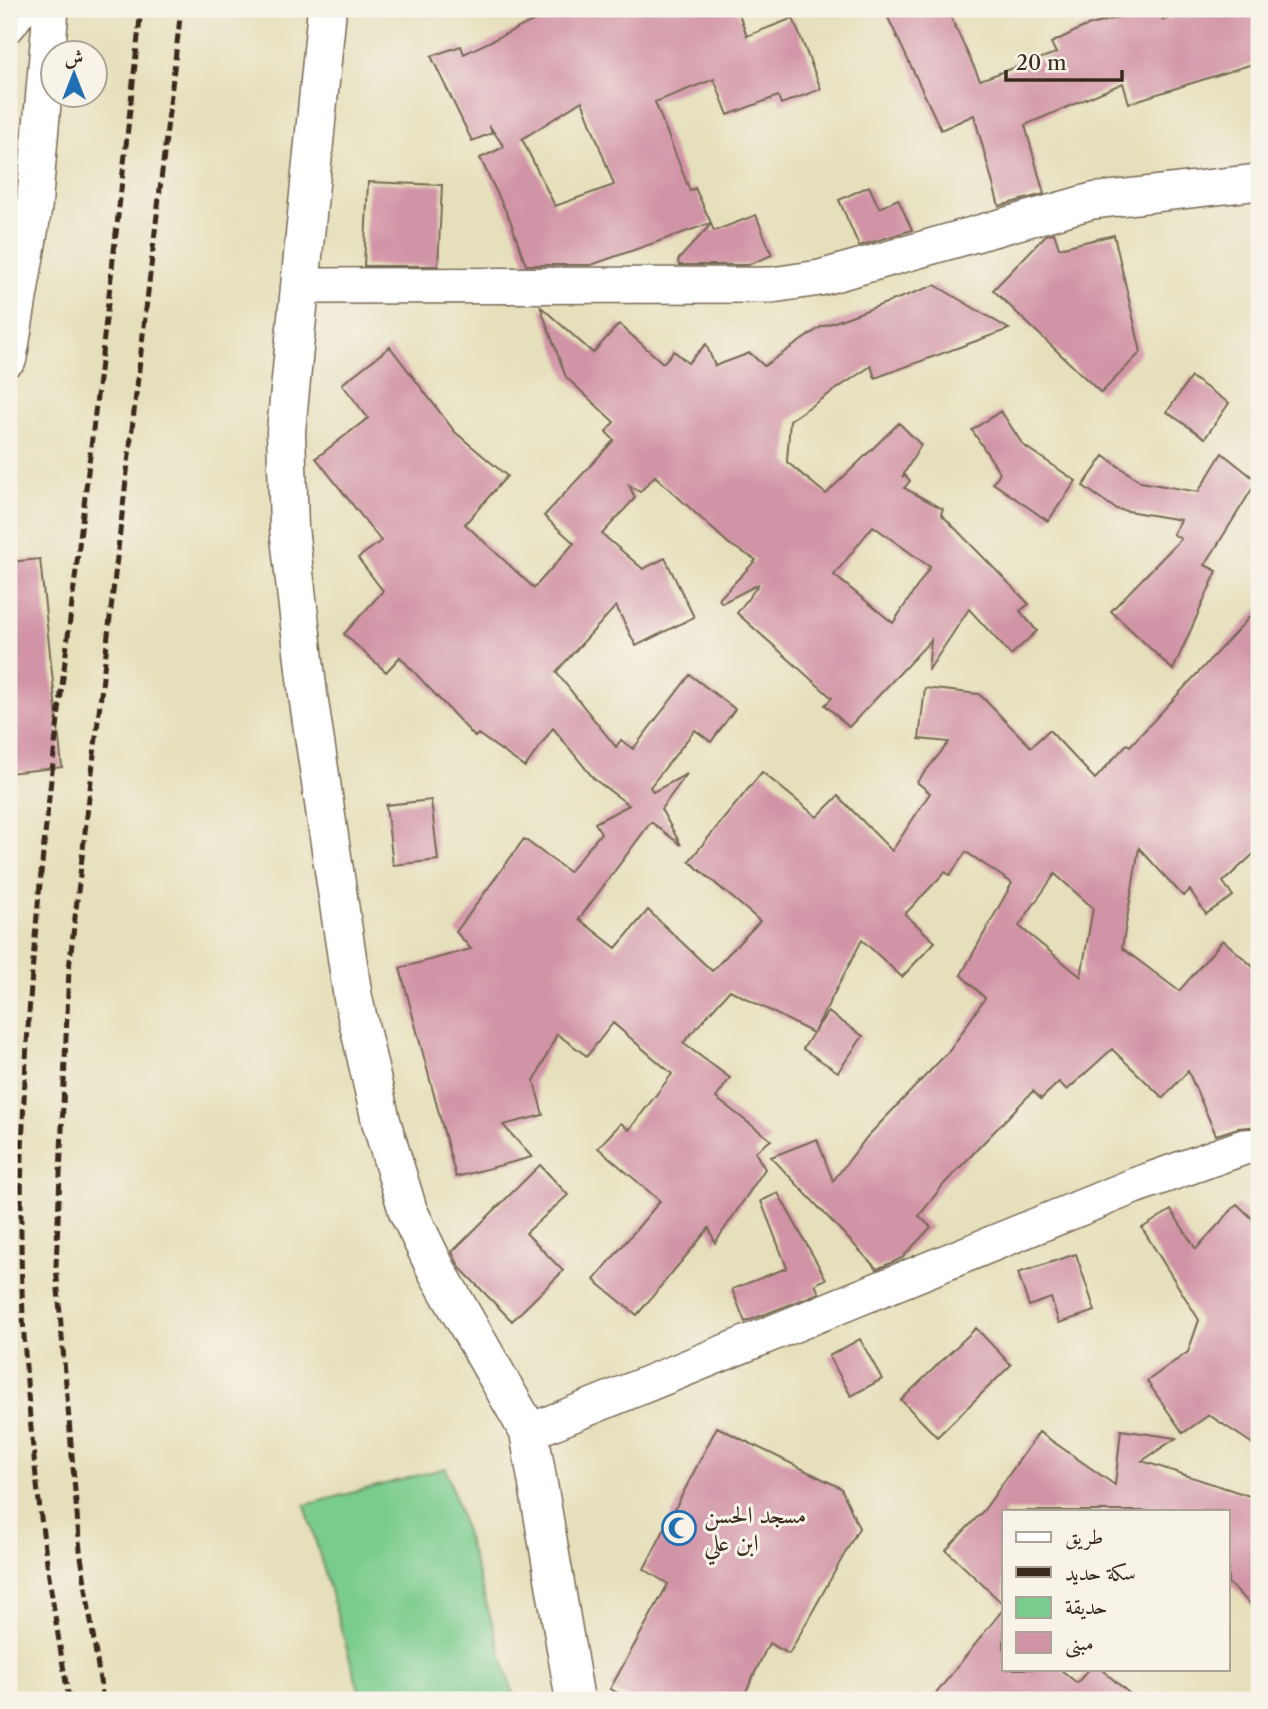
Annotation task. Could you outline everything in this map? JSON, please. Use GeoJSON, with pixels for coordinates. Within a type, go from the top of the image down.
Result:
{"type":"FeatureCollection","features":[{"type":"Feature","properties":{"kind":"street"},"geometry":{"type":"LineString","coordinates":[[9,24],[20,9]]}},
{"type":"Feature","properties":{"kind":"street"},"geometry":{"type":"LineString","coordinates":[[9,358],[34,208],[51,9]]}},
{"type":"Feature","properties":{"kind":"street"},"geometry":{"type":"LineString","coordinates":[[327,9],[286,431],[289,528],[308,695],[353,998],[381,1121],[408,1211],[437,1271],[528,1432],[575,1700]]}},
{"type":"Feature","properties":{"kind":"street"},"geometry":{"type":"LineString","coordinates":[[9,175],[34,208]]}},
{"type":"Feature","properties":{"kind":"street"},"geometry":{"type":"LineString","coordinates":[[300,286],[772,285],[820,278],[1092,201],[1259,182]]}},
{"type":"Feature","properties":{"kind":"street"},"geometry":{"type":"LineString","coordinates":[[528,1432],[1134,1186],[1244,1147],[1259,1146]]}},
{"type":"Feature","properties":{"kind":"green space"},"geometry":{"type":"Polygon","coordinates":[[[446,1468],[515,1700],[362,1700],[305,1505],[446,1468]]]}},
{"type":"Feature","properties":{"kind":"building"},"geometry":{"type":"Polygon","coordinates":[[[558,9],[737,9],[747,36],[793,18],[821,89],[781,104],[778,96],[728,115],[714,79],[655,102],[690,191],[695,188],[711,223],[591,265],[526,265],[510,220],[480,158],[504,147],[489,125],[492,133],[472,141],[431,56],[461,46],[464,54],[558,9]],[[582,101],[522,139],[555,206],[614,185],[582,101]]]}},
{"type":"Feature","properties":{"kind":"building"},"geometry":{"type":"Polygon","coordinates":[[[884,9],[947,9],[980,80],[1056,53],[1051,43],[1084,27],[1148,9],[1159,9],[1163,20],[1203,9],[1259,9],[1259,62],[1129,103],[1123,83],[1025,125],[1044,194],[999,206],[974,115],[941,130],[884,9]]]}},
{"type":"Feature","properties":{"kind":"building"},"geometry":{"type":"Polygon","coordinates":[[[368,182],[442,185],[438,266],[364,266],[368,182]]]}},
{"type":"Feature","properties":{"kind":"building"},"geometry":{"type":"Polygon","coordinates":[[[869,186],[879,208],[898,199],[912,230],[859,246],[839,200],[869,186]]]}},
{"type":"Feature","properties":{"kind":"building"},"geometry":{"type":"Polygon","coordinates":[[[756,215],[772,255],[748,265],[679,265],[678,260],[711,224],[714,231],[756,215]]]}},
{"type":"Feature","properties":{"kind":"building"},"geometry":{"type":"Polygon","coordinates":[[[1054,233],[1059,248],[1114,235],[1141,352],[1101,393],[993,290],[1046,235],[1054,233]]]}},
{"type":"Feature","properties":{"kind":"building"},"geometry":{"type":"Polygon","coordinates":[[[935,285],[1009,329],[875,378],[871,366],[790,420],[787,462],[826,494],[899,423],[921,445],[902,477],[905,475],[910,481],[904,488],[943,509],[941,514],[1029,604],[1020,611],[1037,631],[1011,655],[969,609],[928,671],[931,640],[849,727],[825,705],[832,698],[737,613],[759,584],[722,603],[719,599],[756,560],[729,544],[655,476],[640,492],[629,485],[635,498],[602,534],[643,569],[665,558],[694,617],[636,646],[616,606],[556,672],[616,747],[621,740],[633,749],[690,675],[735,709],[711,742],[695,730],[650,787],[653,792],[687,774],[661,809],[681,845],[651,822],[579,919],[616,948],[648,910],[712,971],[760,921],[689,861],[762,772],[817,817],[838,796],[892,851],[930,793],[917,782],[949,742],[919,739],[925,688],[979,694],[1031,747],[1049,730],[1095,779],[1127,744],[1130,746],[1259,607],[1259,849],[1223,882],[1233,896],[1206,914],[1190,890],[1183,896],[1139,848],[1122,948],[1179,991],[1223,940],[1259,972],[1259,1126],[1238,1128],[1216,1135],[1188,1071],[1163,1098],[1112,1049],[1067,1090],[1059,1082],[1041,1099],[1033,1091],[944,1184],[919,1216],[931,1227],[902,1258],[877,1269],[771,1157],[817,1139],[833,1181],[867,1137],[950,1050],[985,998],[961,975],[1012,883],[966,852],[950,875],[945,872],[905,914],[935,942],[902,977],[862,940],[814,1032],[828,1012],[863,1036],[838,1072],[803,1049],[813,1033],[730,990],[683,1043],[730,1078],[716,1098],[771,1140],[755,1152],[765,1169],[715,1243],[709,1228],[637,1315],[594,1280],[660,1201],[598,1148],[621,1123],[629,1130],[672,1074],[613,1023],[587,1056],[557,1034],[534,1081],[543,1115],[503,1125],[532,1157],[456,1177],[400,968],[471,949],[456,932],[524,839],[569,872],[601,833],[595,823],[629,805],[594,779],[553,728],[525,767],[478,734],[475,737],[400,657],[386,672],[344,634],[383,591],[358,558],[381,541],[316,458],[368,418],[342,384],[390,347],[455,432],[507,476],[465,524],[534,588],[574,543],[544,516],[614,440],[606,432],[614,422],[566,377],[540,306],[593,353],[619,324],[663,363],[674,351],[688,363],[706,344],[715,366],[750,353],[764,366],[821,327],[935,285]],[[873,526],[834,575],[893,623],[930,567],[873,526]],[[1055,874],[1019,926],[1081,977],[1093,908],[1055,874]]]}},
{"type":"Feature","properties":{"kind":"building"},"geometry":{"type":"Polygon","coordinates":[[[1191,377],[1229,403],[1205,438],[1167,412],[1191,377]]]}},
{"type":"Feature","properties":{"kind":"building"},"geometry":{"type":"Polygon","coordinates":[[[1001,411],[1023,445],[1076,481],[1048,521],[993,483],[1000,473],[972,430],[1001,411]]]}},
{"type":"Feature","properties":{"kind":"building"},"geometry":{"type":"Polygon","coordinates":[[[1222,453],[1257,481],[1205,565],[1217,571],[1173,670],[1111,611],[1181,539],[1173,534],[1181,520],[1116,509],[1083,486],[1104,456],[1141,482],[1198,492],[1222,453]]]}},
{"type":"Feature","properties":{"kind":"building"},"geometry":{"type":"Polygon","coordinates":[[[40,559],[62,767],[9,773],[9,562],[40,559]]]}},
{"type":"Feature","properties":{"kind":"building"},"geometry":{"type":"Polygon","coordinates":[[[431,800],[438,860],[393,865],[386,805],[431,800]]]}},
{"type":"Feature","properties":{"kind":"building"},"geometry":{"type":"Polygon","coordinates":[[[540,1165],[568,1195],[526,1233],[563,1271],[512,1321],[460,1268],[452,1252],[540,1165]]]}},
{"type":"Feature","properties":{"kind":"building"},"geometry":{"type":"Polygon","coordinates":[[[778,1193],[826,1279],[815,1284],[819,1293],[745,1322],[732,1289],[787,1268],[761,1201],[778,1193]]]}},
{"type":"Feature","properties":{"kind":"building"},"geometry":{"type":"Polygon","coordinates":[[[1237,1204],[1259,1225],[1259,1448],[1209,1415],[1183,1433],[1147,1381],[1188,1352],[1199,1320],[1142,1228],[1171,1210],[1196,1249],[1237,1204]]]}},
{"type":"Feature","properties":{"kind":"building"},"geometry":{"type":"Polygon","coordinates":[[[1076,1254],[1095,1311],[1059,1323],[1051,1298],[1029,1306],[1018,1273],[1076,1254]]]}},
{"type":"Feature","properties":{"kind":"building"},"geometry":{"type":"Polygon","coordinates":[[[976,1328],[1011,1365],[937,1437],[901,1400],[976,1328]]]}},
{"type":"Feature","properties":{"kind":"building"},"geometry":{"type":"Polygon","coordinates":[[[860,1339],[882,1379],[851,1396],[829,1356],[860,1339]]]}},
{"type":"Feature","properties":{"kind":"building"},"geometry":{"type":"Polygon","coordinates":[[[717,1427],[841,1488],[859,1528],[789,1654],[769,1643],[742,1700],[631,1700],[610,1689],[668,1584],[644,1569],[717,1427]]]}},
{"type":"Feature","properties":{"kind":"building"},"geometry":{"type":"Polygon","coordinates":[[[1121,1430],[1176,1438],[1142,1461],[1259,1499],[1259,1612],[1230,1585],[1230,1510],[1002,1510],[1002,1603],[946,1550],[984,1510],[1039,1432],[1115,1485],[1121,1430]]]}},
{"type":"Feature","properties":{"kind":"building"},"geometry":{"type":"Polygon","coordinates":[[[1002,1611],[1002,1670],[1061,1670],[1077,1683],[1088,1670],[1102,1670],[1137,1700],[931,1700],[1002,1611]]]}},
{"type":"Feature","properties":{"kind":"railway"},"geometry":{"type":"LineString","coordinates":[[69,1700],[41,1520],[28,1398],[22,1277],[22,1138],[31,982],[46,827],[141,9]]}},
{"type":"Feature","properties":{"kind":"railway"},"geometry":{"type":"LineString","coordinates":[[103,1700],[80,1550],[56,1266],[69,969],[181,9]]}},
{"type":"Feature","properties":{"kind":"place","name":"مسجد الحسن ابن علي"},"geometry":{"type":"Point","coordinates":[679,1528]}}]}
